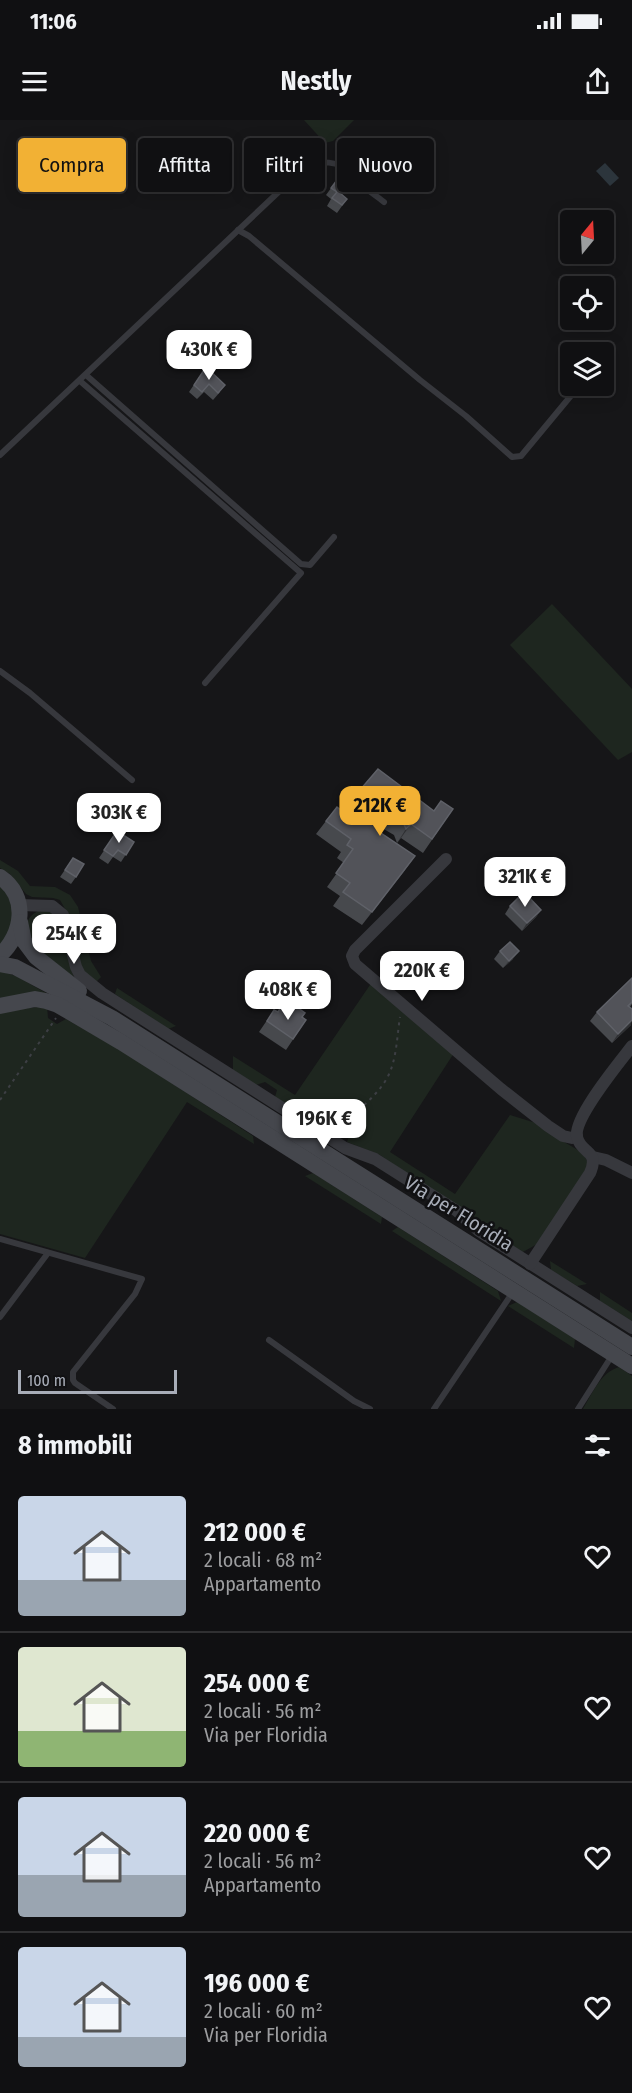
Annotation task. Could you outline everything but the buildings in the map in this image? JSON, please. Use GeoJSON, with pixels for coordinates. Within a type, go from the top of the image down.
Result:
{"type":"FeatureCollection","features":[{"type":"Feature","properties":{"kind":"main road"},"geometry":{"type":"LineString","coordinates":[[0,877],[14,891],[24,941],[36,957],[112,1018]]}},
{"type":"Feature","properties":{"kind":"main road"},"geometry":{"type":"LineString","coordinates":[[0,955],[14,940],[20,914]]}},
{"type":"Feature","properties":{"kind":"main road"},"geometry":{"type":"LineString","coordinates":[[0,963],[15,967],[112,1018]]}},
{"type":"Feature","properties":{"kind":"main road"},"geometry":{"type":"LineString","coordinates":[[0,1006],[35,999],[62,1008],[121,1042],[632,1366]]}},
{"type":"Feature","properties":{"kind":"main road","name":"Via per Floridia"},"geometry":{"type":"LineString","coordinates":[[112,1018],[632,1347]]}},
{"type":"Feature","properties":{"kind":"street"},"geometry":{"type":"LineString","coordinates":[[446,859],[355,950],[352,956],[355,964],[501,1089],[548,1126],[563,1136],[572,1138],[577,1136]]}},
{"type":"Feature","properties":{"kind":"street"},"geometry":{"type":"LineString","coordinates":[[20,914],[52,906],[63,915],[80,975],[102,993],[345,1148],[375,1159],[457,1210],[479,1231],[632,1328]]}},
{"type":"Feature","properties":{"kind":"street"},"geometry":{"type":"LineString","coordinates":[[632,1046],[580,1118],[577,1136],[580,1144],[593,1157],[606,1160],[632,1173]]}},
{"type":"Feature","properties":{"kind":"street"},"geometry":{"type":"LineString","coordinates":[[530,1264],[590,1173],[593,1157]]}},
{"type":"Feature","properties":{"kind":"lane"},"geometry":{"type":"LineString","coordinates":[[0,455],[304,168],[312,163],[322,162],[344,168],[384,202]]}},
{"type":"Feature","properties":{"kind":"lane"},"geometry":{"type":"LineString","coordinates":[[238,230],[249,236],[512,457],[521,456],[526,451],[571,396]]}},
{"type":"Feature","properties":{"kind":"lane"},"geometry":{"type":"LineString","coordinates":[[86,375],[301,564],[310,565],[334,537]]}},
{"type":"Feature","properties":{"kind":"lane"},"geometry":{"type":"LineString","coordinates":[[80,381],[301,573],[205,683]]}},
{"type":"Feature","properties":{"kind":"lane"},"geometry":{"type":"LineString","coordinates":[[0,672],[30,693],[132,780]]}},
{"type":"Feature","properties":{"kind":"lane"},"geometry":{"type":"LineString","coordinates":[[0,1239],[142,1279],[135,1294],[72,1372],[72,1380],[75,1383],[113,1409]]}},
{"type":"Feature","properties":{"kind":"lane"},"geometry":{"type":"LineString","coordinates":[[0,1317],[48,1253]]}},
{"type":"Feature","properties":{"kind":"lane"},"geometry":{"type":"LineString","coordinates":[[434,1409],[513,1291]]}},
{"type":"Feature","properties":{"kind":"lane"},"geometry":{"type":"LineString","coordinates":[[269,1340],[354,1401],[370,1409]]}},
{"type":"Feature","properties":{"kind":"lane"},"geometry":{"type":"LineString","coordinates":[[578,1409],[613,1354]]}},
{"type":"Feature","properties":{"kind":"path"},"geometry":{"type":"LineString","coordinates":[[332,1140],[345,1123],[376,1092],[389,1073],[395,1056],[403,1006]]}},
{"type":"Feature","properties":{"kind":"path"},"geometry":{"type":"LineString","coordinates":[[0,1100],[62,1008]]}},
{"type":"Feature","properties":{"kind":"shaded area"},"geometry":{"type":"Polygon","coordinates":[[[304,120],[354,120],[333,141],[325,143],[325,138],[320,138],[304,120]]]}},
{"type":"Feature","properties":{"kind":"shaded area"},"geometry":{"type":"Polygon","coordinates":[[[605,163],[619,178],[610,186],[596,171],[605,163]]]}},
{"type":"Feature","properties":{"kind":"shaded area"},"geometry":{"type":"Polygon","coordinates":[[[552,604],[632,689],[632,752],[618,760],[510,645],[552,604]]]}},
{"type":"Feature","properties":{"kind":"shaded area"},"geometry":{"type":"Polygon","coordinates":[[[0,860],[18,871],[30,886],[55,887],[70,895],[78,907],[91,961],[101,977],[96,982],[84,973],[80,964],[68,914],[60,900],[32,897],[26,894],[10,874],[0,868],[0,860]]]}},
{"type":"Feature","properties":{"kind":"shaded area"},"geometry":{"type":"Polygon","coordinates":[[[0,884],[11,902],[14,916],[0,947],[0,884]]]}},
{"type":"Feature","properties":{"kind":"shaded area"},"geometry":{"type":"Polygon","coordinates":[[[38,911],[50,911],[60,925],[75,979],[48,957],[31,937],[27,927],[29,918],[38,911]]]}},
{"type":"Feature","properties":{"kind":"shaded area"},"geometry":{"type":"Polygon","coordinates":[[[0,971],[16,976],[46,993],[0,1001],[0,971]]]}},
{"type":"Feature","properties":{"kind":"shaded area"},"geometry":{"type":"Polygon","coordinates":[[[372,982],[454,1053],[390,1152],[455,1194],[510,1115],[536,1123],[583,1153],[589,1165],[541,1242],[521,1253],[380,1155],[347,1142],[349,1136],[329,1125],[325,1128],[275,1097],[277,1090],[265,1082],[256,1085],[233,1070],[233,1056],[295,1095],[372,982]]]}},
{"type":"Feature","properties":{"kind":"shaded area"},"geometry":{"type":"Polygon","coordinates":[[[117,988],[176,1026],[168,1029],[115,994],[117,988]]]}},
{"type":"Feature","properties":{"kind":"shaded area"},"geometry":{"type":"Polygon","coordinates":[[[47,1006],[48,1018],[57,1024],[66,1019],[122,1051],[253,1136],[254,1144],[187,1102],[85,1258],[0,1234],[0,1011],[47,1006]]]}},
{"type":"Feature","properties":{"kind":"shaded area"},"geometry":{"type":"Polygon","coordinates":[[[313,1173],[382,1217],[381,1224],[305,1176],[313,1173]]]}},
{"type":"Feature","properties":{"kind":"shaded area"},"geometry":{"type":"Polygon","coordinates":[[[398,1227],[498,1291],[501,1301],[392,1231],[398,1227]]]}},
{"type":"Feature","properties":{"kind":"shaded area"},"geometry":{"type":"Polygon","coordinates":[[[550,1261],[587,1284],[577,1286],[551,1270],[550,1261]]]}},
{"type":"Feature","properties":{"kind":"shaded area"},"geometry":{"type":"Polygon","coordinates":[[[600,1292],[632,1313],[632,1321],[600,1301],[600,1292]]]}},
{"type":"Feature","properties":{"kind":"shaded area"},"geometry":{"type":"Polygon","coordinates":[[[517,1302],[575,1339],[574,1348],[508,1306],[517,1302]]]}},
{"type":"Feature","properties":{"kind":"shaded area"},"geometry":{"type":"Polygon","coordinates":[[[619,1367],[632,1376],[632,1409],[583,1409],[602,1379],[619,1367]]]}}]}
